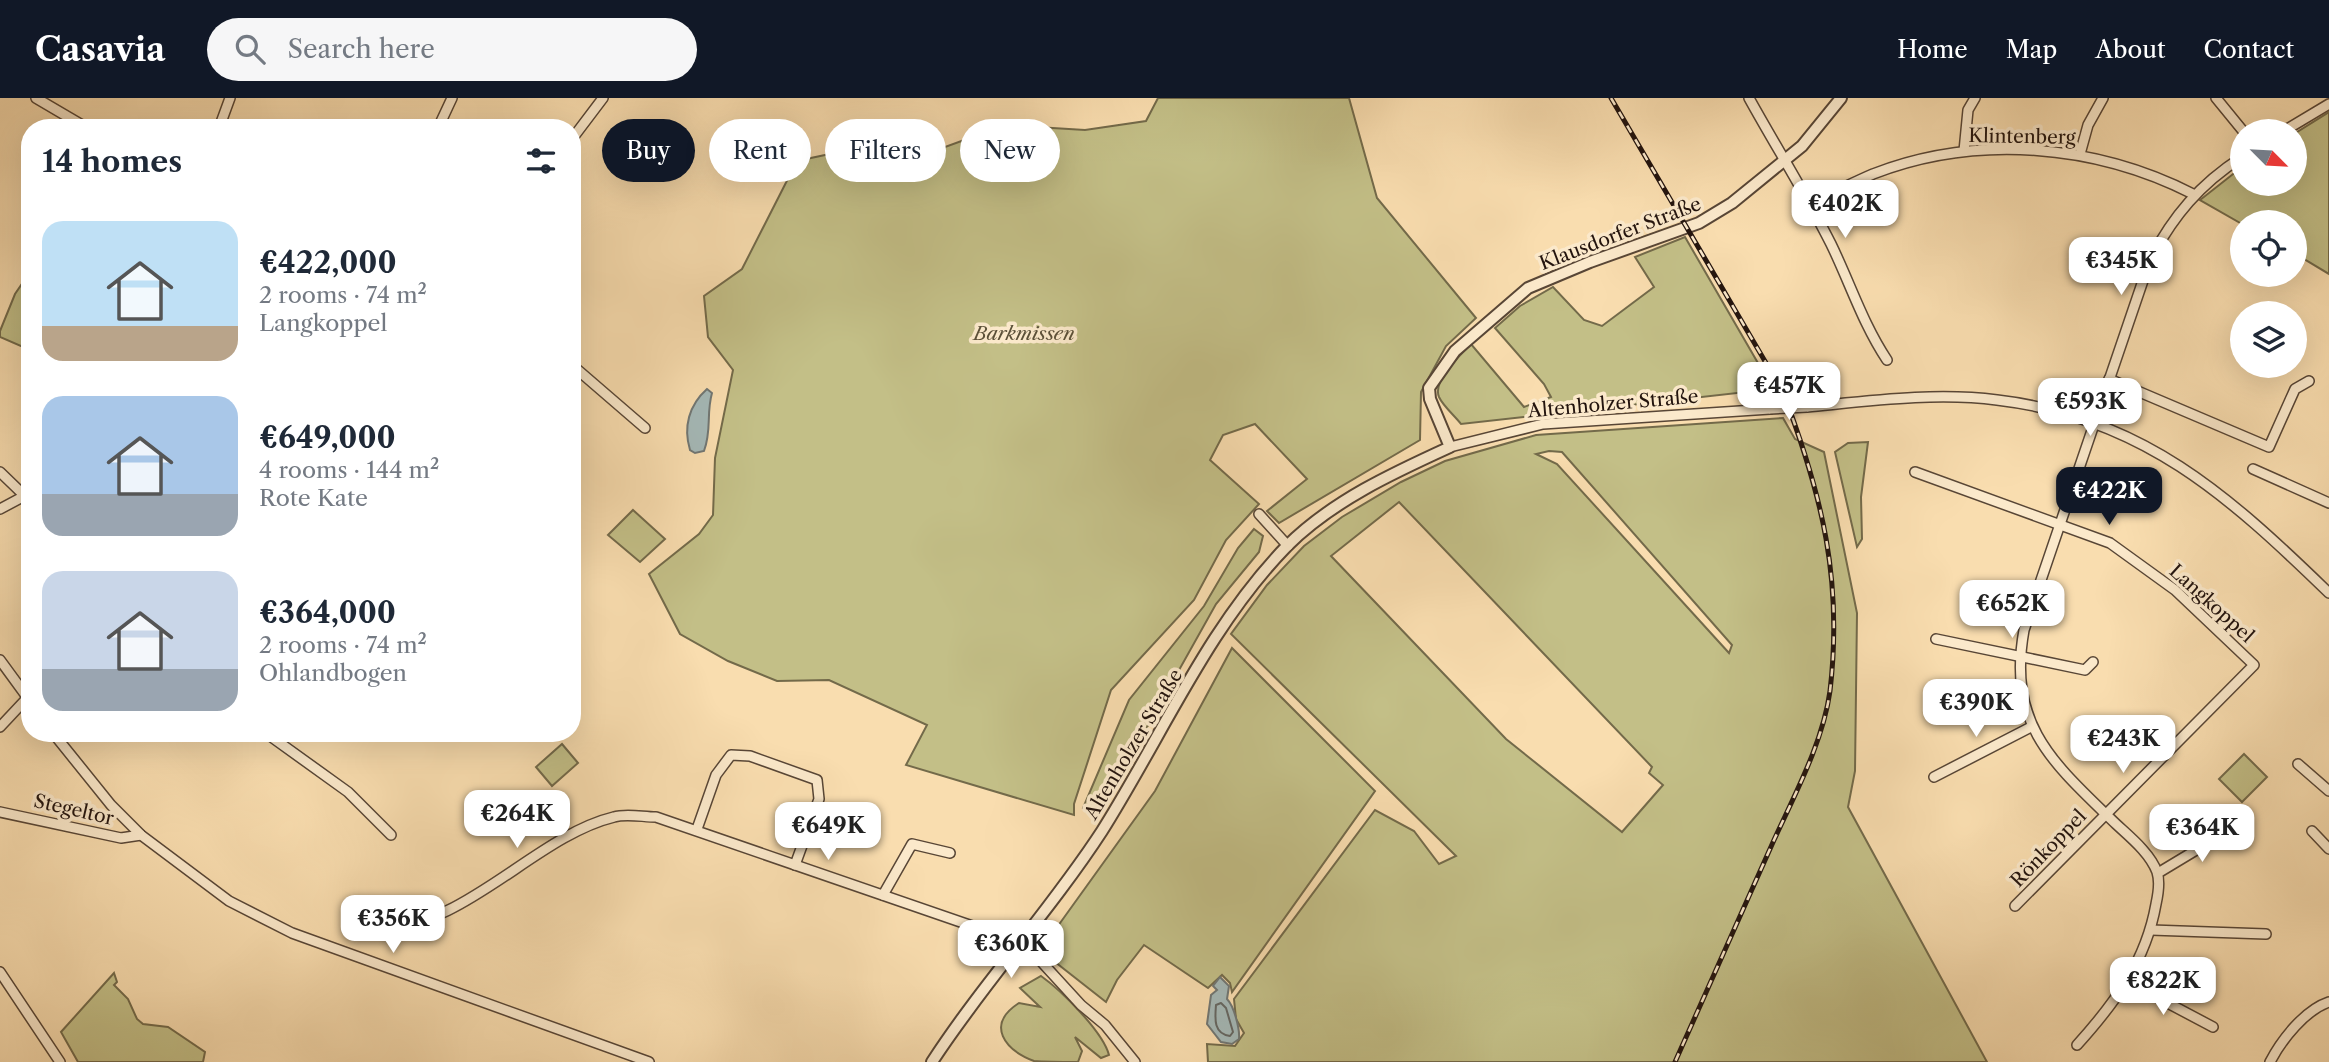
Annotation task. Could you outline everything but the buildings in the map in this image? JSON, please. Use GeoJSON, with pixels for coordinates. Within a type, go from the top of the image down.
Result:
{"type":"FeatureCollection","features":[{"type":"Feature","properties":{"kind":"street"},"geometry":{"type":"LineString","coordinates":[[36,98],[72,119]]}},
{"type":"Feature","properties":{"kind":"street"},"geometry":{"type":"LineString","coordinates":[[222,119],[230,98]]}},
{"type":"Feature","properties":{"kind":"street"},"geometry":{"type":"LineString","coordinates":[[442,119],[452,98]]}},
{"type":"Feature","properties":{"kind":"street"},"geometry":{"type":"LineString","coordinates":[[581,127],[603,98]]}},
{"type":"Feature","properties":{"kind":"street"},"geometry":{"type":"LineString","coordinates":[[1749,98],[1810,203],[1852,286],[1871,335],[1887,360]]}},
{"type":"Feature","properties":{"kind":"street","name":"Klausdorfer Straße"},"geometry":{"type":"LineString","coordinates":[[1450,447],[1430,399],[1429,388],[1455,351],[1493,317],[1528,288],[1590,262],[1699,223],[1732,203],[1802,146],[1841,98]]}},
{"type":"Feature","properties":{"kind":"street"},"geometry":{"type":"LineString","coordinates":[[1964,151],[1968,110],[1975,98]]}},
{"type":"Feature","properties":{"kind":"street"},"geometry":{"type":"LineString","coordinates":[[2080,154],[2088,125],[2103,98]]}},
{"type":"Feature","properties":{"kind":"street"},"geometry":{"type":"LineString","coordinates":[[2216,98],[2233,119]]}},
{"type":"Feature","properties":{"kind":"street"},"geometry":{"type":"LineString","coordinates":[[2304,119],[2329,104]]}},
{"type":"Feature","properties":{"kind":"street","name":"Klintenberg"},"geometry":{"type":"LineString","coordinates":[[1810,203],[1875,174],[1964,151],[2080,154],[2138,170],[2193,194]]}},
{"type":"Feature","properties":{"kind":"street"},"geometry":{"type":"LineString","coordinates":[[2077,1045],[2111,1007],[2128,982],[2151,930],[2158,896],[2158,873],[2140,847],[2046,752],[2031,727],[2021,692],[2019,657],[2024,630],[2059,523],[2150,260],[2162,236],[2193,194],[2230,166]]}},
{"type":"Feature","properties":{"kind":"street"},"geometry":{"type":"LineString","coordinates":[[581,373],[645,428]]}},
{"type":"Feature","properties":{"kind":"street"},"geometry":{"type":"LineString","coordinates":[[2109,379],[2269,447],[2295,389],[2309,381]]}},
{"type":"Feature","properties":{"kind":"street","name":"Altenholzer Straße"},"geometry":{"type":"LineString","coordinates":[[932,1062],[1101,832],[1233,613],[1287,546],[1354,496],[1395,472],[1450,447],[1542,424],[1926,398],[1996,399],[2094,423],[2153,448],[2187,468],[2236,505],[2329,593]]}},
{"type":"Feature","properties":{"kind":"street"},"geometry":{"type":"LineString","coordinates":[[2253,469],[2329,503]]}},
{"type":"Feature","properties":{"kind":"street"},"geometry":{"type":"LineString","coordinates":[[0,472],[21,491]]}},
{"type":"Feature","properties":{"kind":"street","name":"Langkoppel"},"geometry":{"type":"LineString","coordinates":[[1916,472],[2059,523],[2130,555],[2175,590],[2253,665]]}},
{"type":"Feature","properties":{"kind":"street"},"geometry":{"type":"LineString","coordinates":[[0,509],[21,500]]}},
{"type":"Feature","properties":{"kind":"street"},"geometry":{"type":"LineString","coordinates":[[1259,514],[1287,546]]}},
{"type":"Feature","properties":{"kind":"street"},"geometry":{"type":"LineString","coordinates":[[1937,639],[2085,670],[2093,662]]}},
{"type":"Feature","properties":{"kind":"street"},"geometry":{"type":"LineString","coordinates":[[0,660],[21,688]]}},
{"type":"Feature","properties":{"kind":"street","name":"Rönkoppel"},"geometry":{"type":"LineString","coordinates":[[2015,906],[2253,665]]}},
{"type":"Feature","properties":{"kind":"street"},"geometry":{"type":"LineString","coordinates":[[0,727],[21,706]]}},
{"type":"Feature","properties":{"kind":"street"},"geometry":{"type":"LineString","coordinates":[[1934,777],[2031,727]]}},
{"type":"Feature","properties":{"kind":"street"},"geometry":{"type":"LineString","coordinates":[[60,742],[111,805],[141,835],[229,901],[292,933],[649,1062]]}},
{"type":"Feature","properties":{"kind":"street"},"geometry":{"type":"LineString","coordinates":[[279,742],[348,792],[391,835]]}},
{"type":"Feature","properties":{"kind":"street"},"geometry":{"type":"LineString","coordinates":[[697,829],[716,775],[731,755],[750,756],[817,780],[819,799],[795,865]]}},
{"type":"Feature","properties":{"kind":"street"},"geometry":{"type":"LineString","coordinates":[[2298,764],[2329,791]]}},
{"type":"Feature","properties":{"kind":"street","name":"Stegeltor"},"geometry":{"type":"LineString","coordinates":[[0,812],[121,838],[141,835]]}},
{"type":"Feature","properties":{"kind":"street"},"geometry":{"type":"LineString","coordinates":[[380,926],[402,928],[440,916],[569,836],[615,816],[656,817],[993,931],[1019,944],[1105,1025],[1135,1062]]}},
{"type":"Feature","properties":{"kind":"street"},"geometry":{"type":"LineString","coordinates":[[2158,873],[2231,829]]}},
{"type":"Feature","properties":{"kind":"street"},"geometry":{"type":"LineString","coordinates":[[2312,831],[2329,849]]}},
{"type":"Feature","properties":{"kind":"street"},"geometry":{"type":"LineString","coordinates":[[883,895],[912,844],[950,853]]}},
{"type":"Feature","properties":{"kind":"street"},"geometry":{"type":"LineString","coordinates":[[2151,930],[2266,934]]}},
{"type":"Feature","properties":{"kind":"street"},"geometry":{"type":"LineString","coordinates":[[0,972],[60,1062]]}},
{"type":"Feature","properties":{"kind":"street"},"geometry":{"type":"LineString","coordinates":[[2128,982],[2213,1027]]}},
{"type":"Feature","properties":{"kind":"street"},"geometry":{"type":"LineString","coordinates":[[2270,1062],[2301,1021],[2317,1006],[2329,1002]]}},
{"type":"Feature","properties":{"kind":"green space","name":"Barkmissen"},"geometry":{"type":"Polygon","coordinates":[[[1158,98],[1349,98],[1377,198],[1476,318],[1446,346],[1421,392],[1420,440],[1279,523],[1267,511],[1307,479],[1255,424],[1223,435],[1210,460],[1259,504],[1226,540],[1194,600],[1111,690],[1074,804],[1074,815],[906,765],[927,725],[829,680],[777,681],[728,661],[680,634],[649,574],[699,534],[713,515],[715,458],[733,370],[708,337],[704,296],[742,269],[786,182],[811,182],[811,158],[825,155],[825,182],[946,182],[946,147],[960,142],[960,182],[1060,182],[1060,128],[1085,130],[1146,121],[1158,98]]]}},
{"type":"Feature","properties":{"kind":"green space"},"geometry":{"type":"Polygon","coordinates":[[[2329,112],[2329,274],[2307,261],[2307,210],[2230,210],[2230,217],[2200,200],[2230,176],[2230,196],[2307,196],[2307,126],[2329,112]]]}},
{"type":"Feature","properties":{"kind":"green space"},"geometry":{"type":"Polygon","coordinates":[[[1685,237],[1773,389],[1461,424],[1439,397],[1438,390],[1443,376],[1471,344],[1524,407],[1551,397],[1544,384],[1495,328],[1520,306],[1553,287],[1584,320],[1602,326],[1654,287],[1635,257],[1685,237]]]}},
{"type":"Feature","properties":{"kind":"green space"},"geometry":{"type":"Polygon","coordinates":[[[21,285],[21,346],[0,337],[15,294],[21,285]]]}},
{"type":"Feature","properties":{"kind":"green space"},"geometry":{"type":"Polygon","coordinates":[[[1783,418],[1795,439],[1824,452],[1857,613],[1855,771],[1848,807],[1987,1062],[1208,1062],[1207,1044],[1235,1046],[1244,1033],[1236,1019],[1234,999],[1375,810],[1414,831],[1439,864],[1456,856],[1231,634],[1267,585],[1304,546],[1342,517],[1401,482],[1445,461],[1536,435],[1783,418]],[[1562,452],[1536,454],[1557,464],[1729,653],[1732,645],[1562,452]],[[1399,502],[1331,556],[1506,739],[1622,832],[1663,785],[1649,773],[1652,767],[1399,502]]]}},
{"type":"Feature","properties":{"kind":"green space"},"geometry":{"type":"Polygon","coordinates":[[[1868,442],[1861,497],[1862,539],[1857,547],[1835,452],[1848,443],[1868,442]]]}},
{"type":"Feature","properties":{"kind":"green space"},"geometry":{"type":"Polygon","coordinates":[[[633,510],[665,539],[640,562],[608,535],[633,510]]]}},
{"type":"Feature","properties":{"kind":"green space"},"geometry":{"type":"Polygon","coordinates":[[[1254,529],[1263,536],[1259,552],[1216,604],[1095,820],[1083,808],[1129,700],[1204,606],[1238,548],[1254,529]]]}},
{"type":"Feature","properties":{"kind":"green space"},"geometry":{"type":"Polygon","coordinates":[[[1232,648],[1375,791],[1232,992],[1230,983],[1222,975],[1208,988],[1144,945],[1117,980],[1106,1002],[1050,958],[1050,937],[1155,791],[1232,648]]]}},
{"type":"Feature","properties":{"kind":"green space"},"geometry":{"type":"Polygon","coordinates":[[[562,744],[578,763],[552,786],[536,767],[562,744]]]}},
{"type":"Feature","properties":{"kind":"green space"},"geometry":{"type":"Polygon","coordinates":[[[2244,754],[2267,777],[2242,802],[2219,779],[2244,754]]]}},
{"type":"Feature","properties":{"kind":"green space"},"geometry":{"type":"Polygon","coordinates":[[[114,973],[117,982],[114,985],[128,999],[137,1019],[143,1024],[168,1027],[205,1052],[203,1062],[78,1062],[61,1032],[114,973]]]}},
{"type":"Feature","properties":{"kind":"green space"},"geometry":{"type":"Polygon","coordinates":[[[1041,976],[1081,1012],[1099,1035],[1109,1055],[1101,1058],[1075,1037],[1082,1051],[1078,1062],[1034,1061],[1008,1044],[1001,1028],[1003,1020],[1019,1003],[1040,1007],[1020,988],[1041,976]]]}},
{"type":"Feature","properties":{"kind":"water"},"geometry":{"type":"Polygon","coordinates":[[[707,389],[712,393],[708,436],[704,451],[695,453],[690,450],[688,441],[689,417],[696,402],[707,389]]]}},
{"type":"Feature","properties":{"kind":"water"},"geometry":{"type":"Polygon","coordinates":[[[1220,977],[1229,986],[1227,999],[1239,1030],[1239,1039],[1232,1044],[1221,1042],[1207,1024],[1211,995],[1217,990],[1213,986],[1220,977]]]}},
{"type":"Feature","properties":{"kind":"railway"},"geometry":{"type":"LineString","coordinates":[[1611,98],[1783,392],[1809,467],[1818,503],[1826,538],[1834,612],[1830,691],[1815,748],[1675,1062]]}}]}
